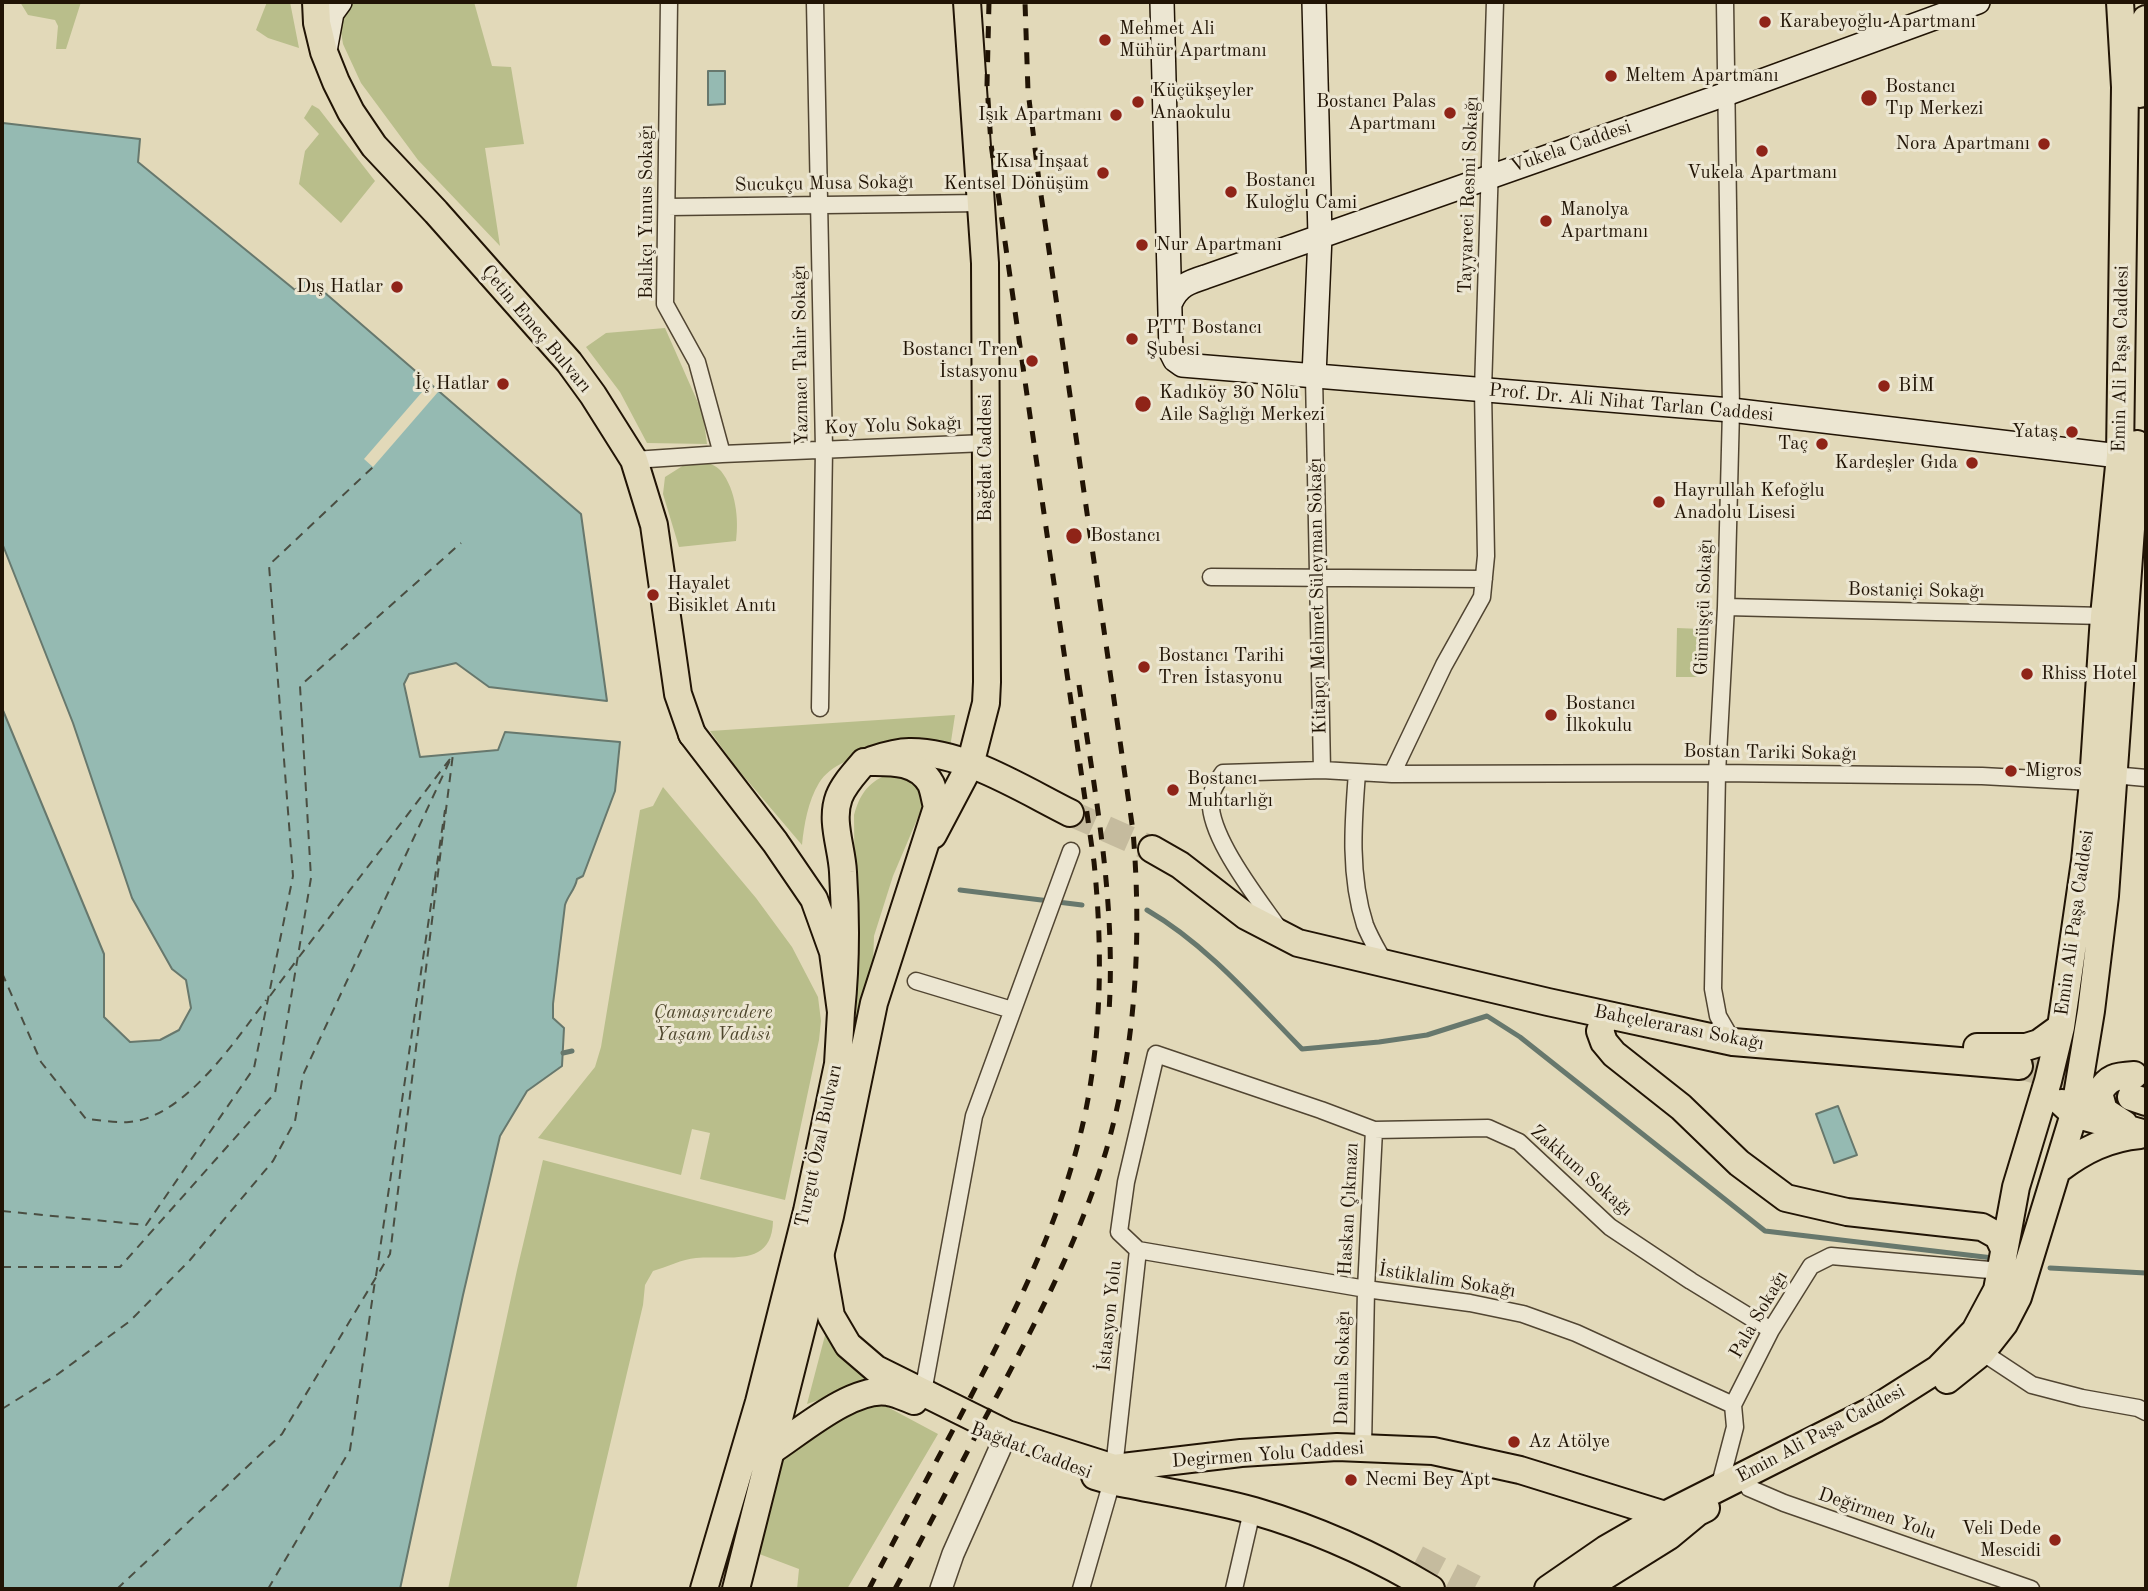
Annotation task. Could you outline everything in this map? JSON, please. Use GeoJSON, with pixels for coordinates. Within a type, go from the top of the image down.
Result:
{"type":"FeatureCollection","features":[{"type":"Feature","properties":{"kind":"main road","name":"Çetin Emeç Bulvarı"},"geometry":{"type":"LineString","coordinates":[[316,2],[317,23],[324,52],[336,82],[351,112],[374,146],[569,362],[634,460],[654,525],[678,694],[692,734]]}},
{"type":"Feature","properties":{"kind":"main road"},"geometry":{"type":"LineString","coordinates":[[324,52],[332,13],[340,2]]}},
{"type":"Feature","properties":{"kind":"main road","name":"Bağdat Caddesi"},"geometry":{"type":"LineString","coordinates":[[920,857],[970,765],[986,703],[988,681],[982,203],[967,2]]}},
{"type":"Feature","properties":{"kind":"main road","name":"Prof. Dr. Ali Nihat Tarlan Caddesi"},"geometry":{"type":"LineString","coordinates":[[1162,2],[1171,352],[1175,360],[1182,365],[1731,410],[2134,458]]}},
{"type":"Feature","properties":{"kind":"main road","name":"Kitapçı Mehmet Süleyman Sokağı"},"geometry":{"type":"LineString","coordinates":[[1314,2],[1320,236],[1314,376]]}},
{"type":"Feature","properties":{"kind":"main road","name":"Vukela Caddesi"},"geometry":{"type":"LineString","coordinates":[[1171,302],[1175,292],[1185,284],[1491,174],[1726,94],[1978,2]]}},
{"type":"Feature","properties":{"kind":"main road","name":"Emin Ali Paşa Caddesi"},"geometry":{"type":"LineString","coordinates":[[1584,1589],[1669,1536],[1698,1511],[1853,1437],[1934,1390],[1982,1352],[2004,1324],[2018,1297],[2074,1114],[2091,1011],[2105,896],[2104,616],[2134,458],[2120,2]]}},
{"type":"Feature","properties":{"kind":"main road","name":"Emin Ali Paşa Caddesi"},"geometry":{"type":"LineString","coordinates":[[1548,1589],[1606,1549],[1665,1515],[1875,1409],[1938,1369],[1975,1332],[1997,1290],[2016,1187],[2048,1081],[2061,1027],[2084,874],[2103,779],[2134,458],[2142,38],[2146,19]]}},
{"type":"Feature","properties":{"kind":"main road","name":"Turgut Özal Bulvarı"},"geometry":{"type":"LineString","coordinates":[[692,734],[775,842],[814,899],[833,952],[841,1012],[838,1063],[807,1211],[759,1402],[704,1589]]}},
{"type":"Feature","properties":{"kind":"main road"},"geometry":{"type":"LineString","coordinates":[[841,1012],[846,966],[843,869],[836,830],[838,800],[846,783],[864,762],[908,752],[942,755],[970,765],[1070,813]]}},
{"type":"Feature","properties":{"kind":"main road"},"geometry":{"type":"LineString","coordinates":[[864,762],[902,762],[919,771],[931,784],[937,807],[920,857]]}},
{"type":"Feature","properties":{"kind":"main road","name":"Bahçelerarası Sokağı"},"geometry":{"type":"LineString","coordinates":[[1152,849],[1180,865],[1246,916],[1298,943],[1732,1042],[2019,1066]]}},
{"type":"Feature","properties":{"kind":"main road","name":"Turgut Özal Bulvarı"},"geometry":{"type":"LineString","coordinates":[[736,1589],[830,1216],[874,1003],[920,857]]}},
{"type":"Feature","properties":{"kind":"main road"},"geometry":{"type":"LineString","coordinates":[[2091,1011],[2098,1056],[2139,1088]]}},
{"type":"Feature","properties":{"kind":"main road"},"geometry":{"type":"LineString","coordinates":[[1610,1016],[1603,1022],[1600,1031],[1604,1042],[1614,1054],[1681,1107],[1739,1163],[1786,1198],[1847,1212],[1982,1227],[1998,1236],[2003,1260]]}},
{"type":"Feature","properties":{"kind":"main road"},"geometry":{"type":"LineString","coordinates":[[1880,1056],[1942,1048],[2026,1047],[2039,1043],[2061,1027]]}},
{"type":"Feature","properties":{"kind":"main road"},"geometry":{"type":"LineString","coordinates":[[2139,1088],[2112,1077],[2106,1081],[2099,1093],[2100,1102],[2104,1111],[2114,1118],[2146,1134]]}},
{"type":"Feature","properties":{"kind":"main road"},"geometry":{"type":"LineString","coordinates":[[2048,1081],[2058,1100],[2074,1114],[2146,1134]]}},
{"type":"Feature","properties":{"kind":"main road"},"geometry":{"type":"LineString","coordinates":[[2059,1169],[2091,1147],[2146,1134]]}},
{"type":"Feature","properties":{"kind":"main road","name":"Bağdat Caddesi"},"geometry":{"type":"LineString","coordinates":[[820,1251],[831,1316],[848,1345],[876,1369],[923,1392],[1004,1439]]}},
{"type":"Feature","properties":{"kind":"main road","name":"Bağdat Caddesi"},"geometry":{"type":"LineString","coordinates":[[772,1450],[837,1405],[886,1391],[1004,1439],[1113,1475],[1306,1528]]}},
{"type":"Feature","properties":{"kind":"main road","name":"Degirmen Yolu Caddesi"},"geometry":{"type":"LineString","coordinates":[[1113,1475],[1241,1453],[1363,1447],[1433,1451],[1520,1470],[1665,1515]]}},
{"type":"Feature","properties":{"kind":"main road"},"geometry":{"type":"LineString","coordinates":[[1568,1589],[1662,1530],[1698,1511]]}},
{"type":"Feature","properties":{"kind":"main road"},"geometry":{"type":"LineString","coordinates":[[1306,1528],[1346,1535],[1417,1558]]}},
{"type":"Feature","properties":{"kind":"main road"},"geometry":{"type":"LineString","coordinates":[[1306,1528],[1390,1564],[1431,1589]]}},
{"type":"Feature","properties":{"kind":"street","name":"Balıkçı Yunus Sokağı"},"geometry":{"type":"LineString","coordinates":[[669,2],[665,304],[697,362],[722,454]]}},
{"type":"Feature","properties":{"kind":"street","name":"Yazmacı Tahir Sokağı"},"geometry":{"type":"LineString","coordinates":[[815,2],[824,449],[821,708]]}},
{"type":"Feature","properties":{"kind":"street","name":"Tayyareci Resmi Sokağı"},"geometry":{"type":"LineString","coordinates":[[1392,774],[1444,665],[1482,597],[1486,556],[1483,390],[1495,2]]}},
{"type":"Feature","properties":{"kind":"street","name":"Gümüşçü Sokağı"},"geometry":{"type":"LineString","coordinates":[[1725,2],[1731,410],[1726,607],[1717,773],[1713,989],[1718,1016],[1732,1042]]}},
{"type":"Feature","properties":{"kind":"street","name":"Sucukçu Musa Sokağı"},"geometry":{"type":"LineString","coordinates":[[667,207],[982,203]]}},
{"type":"Feature","properties":{"kind":"street","name":"Kitapçı Mehmet Süleyman Sokağı"},"geometry":{"type":"LineString","coordinates":[[1314,376],[1322,770]]}},
{"type":"Feature","properties":{"kind":"street","name":"Koy Yolu Sokağı"},"geometry":{"type":"LineString","coordinates":[[634,460],[986,443]]}},
{"type":"Feature","properties":{"kind":"street"},"geometry":{"type":"LineString","coordinates":[[1211,577],[1484,579]]}},
{"type":"Feature","properties":{"kind":"street","name":"Bostaniçi Sokağı"},"geometry":{"type":"LineString","coordinates":[[1726,607],[2104,616]]}},
{"type":"Feature","properties":{"kind":"street","name":"Bostan Tariki Sokağı"},"geometry":{"type":"LineString","coordinates":[[1284,937],[1235,866],[1212,819],[1211,793],[1223,773],[1322,770],[1392,774],[1717,773],[2146,778]]}},
{"type":"Feature","properties":{"kind":"street"},"geometry":{"type":"LineString","coordinates":[[1357,773],[1353,818],[1354,879],[1366,926],[1385,964]]}},
{"type":"Feature","properties":{"kind":"street"},"geometry":{"type":"LineString","coordinates":[[923,1392],[974,1116],[1070,851]]}},
{"type":"Feature","properties":{"kind":"street"},"geometry":{"type":"LineString","coordinates":[[916,981],[1012,1010]]}},
{"type":"Feature","properties":{"kind":"street","name":"Zakkum Sokağı"},"geometry":{"type":"LineString","coordinates":[[1156,1054],[1374,1130],[1489,1128],[1519,1142],[1609,1227],[1771,1331]]}},
{"type":"Feature","properties":{"kind":"street","name":"İstasyon Yolu"},"geometry":{"type":"LineString","coordinates":[[1081,1589],[1113,1475],[1138,1250],[1119,1232],[1126,1182],[1156,1054]]}},
{"type":"Feature","properties":{"kind":"street","name":"Haskan Çıkmazı"},"geometry":{"type":"LineString","coordinates":[[1366,1289],[1374,1130]]}},
{"type":"Feature","properties":{"kind":"street","name":"İstiklalim Sokağı"},"geometry":{"type":"LineString","coordinates":[[1138,1250],[1366,1289],[1470,1303],[1523,1314],[1576,1333],[1733,1405]]}},
{"type":"Feature","properties":{"kind":"street","name":"Pala Sokağı"},"geometry":{"type":"LineString","coordinates":[[1719,1488],[1735,1427],[1733,1405],[1771,1331],[1811,1266],[1831,1256],[2003,1260]]}},
{"type":"Feature","properties":{"kind":"street","name":"Damla Sokağı"},"geometry":{"type":"LineString","coordinates":[[1363,1447],[1366,1289]]}},
{"type":"Feature","properties":{"kind":"street"},"geometry":{"type":"LineString","coordinates":[[1982,1352],[2032,1385],[2146,1412]]}},
{"type":"Feature","properties":{"kind":"street"},"geometry":{"type":"LineString","coordinates":[[941,1589],[953,1554],[1004,1439]]}},
{"type":"Feature","properties":{"kind":"street","name":"Değirmen Yolu"},"geometry":{"type":"LineString","coordinates":[[1749,1488],[2009,1586],[2031,1589]]}},
{"type":"Feature","properties":{"kind":"street"},"geometry":{"type":"LineString","coordinates":[[1234,1589],[1252,1511]]}},
{"type":"Feature","properties":{"kind":"green space"},"geometry":{"type":"Polygon","coordinates":[[[20,2],[81,2],[66,49],[56,49],[58,26],[55,20],[28,15],[20,2]]]}},
{"type":"Feature","properties":{"kind":"green space"},"geometry":{"type":"Polygon","coordinates":[[[267,2],[290,2],[299,48],[268,38],[256,30],[267,2]]]}},
{"type":"Feature","properties":{"kind":"green space"},"geometry":{"type":"Polygon","coordinates":[[[347,2],[474,2],[492,66],[511,67],[524,144],[485,148],[500,246],[418,160],[361,83],[343,44],[338,13],[347,2]]]}},
{"type":"Feature","properties":{"kind":"green space"},"geometry":{"type":"Polygon","coordinates":[[[312,105],[319,109],[375,181],[341,223],[299,184],[305,151],[319,134],[304,118],[312,105]]]}},
{"type":"Feature","properties":{"kind":"green space"},"geometry":{"type":"Polygon","coordinates":[[[665,328],[703,414],[707,444],[647,443],[620,392],[586,347],[606,333],[665,328]]]}},
{"type":"Feature","properties":{"kind":"green space"},"geometry":{"type":"Polygon","coordinates":[[[701,461],[719,469],[730,487],[737,514],[736,541],[679,547],[663,494],[665,477],[684,465],[701,461]]]}},
{"type":"Feature","properties":{"kind":"green space"},"geometry":{"type":"Polygon","coordinates":[[[1677,628],[1701,629],[1700,677],[1676,677],[1677,628]]]}},
{"type":"Feature","properties":{"kind":"green space"},"geometry":{"type":"Polygon","coordinates":[[[955,715],[950,748],[861,756],[830,771],[819,783],[812,797],[802,845],[735,766],[710,731],[955,715]]]}},
{"type":"Feature","properties":{"kind":"green space"},"geometry":{"type":"Polygon","coordinates":[[[897,772],[905,772],[927,796],[893,876],[874,936],[873,964],[856,1033],[854,815],[869,786],[897,772]]]}},
{"type":"Feature","properties":{"kind":"green space","name":"Çamaşırcıdere Yaşam Vadisi"},"geometry":{"type":"Polygon","coordinates":[[[663,787],[756,898],[792,947],[818,997],[821,1021],[819,1040],[785,1200],[700,1179],[710,1133],[692,1129],[681,1175],[538,1138],[595,1067],[601,1047],[640,810],[653,806],[663,787]]]}},
{"type":"Feature","properties":{"kind":"green space"},"geometry":{"type":"Polygon","coordinates":[[[543,1160],[773,1221],[771,1236],[757,1253],[685,1260],[653,1271],[645,1285],[643,1305],[576,1589],[448,1589],[517,1270],[543,1160]]]}},
{"type":"Feature","properties":{"kind":"green space"},"geometry":{"type":"Polygon","coordinates":[[[828,1324],[875,1381],[807,1404],[828,1324]]]}},
{"type":"Feature","properties":{"kind":"green space"},"geometry":{"type":"Polygon","coordinates":[[[880,1403],[938,1434],[847,1589],[797,1589],[799,1569],[754,1552],[781,1455],[853,1405],[880,1403]]]}},
{"type":"Feature","properties":{"kind":"water"},"geometry":{"type":"Polygon","coordinates":[[[708,71],[725,71],[725,104],[708,105],[708,71]]]}},
{"type":"Feature","properties":{"kind":"water"},"geometry":{"type":"Polygon","coordinates":[[[3,123],[140,139],[138,162],[295,290],[307,279],[317,286],[581,514],[607,701],[489,687],[456,663],[409,674],[404,684],[420,757],[498,750],[505,732],[620,742],[615,791],[583,876],[577,879],[565,905],[553,1004],[553,1018],[564,1028],[562,1066],[527,1091],[500,1136],[400,1589],[2,1589],[2,708],[104,954],[104,1017],[130,1042],[160,1040],[179,1030],[191,1008],[186,980],[172,969],[132,898],[73,723],[2,543],[3,123]]]}},
{"type":"Feature","properties":{"kind":"water"},"geometry":{"type":"Polygon","coordinates":[[[1838,1106],[1857,1155],[1834,1163],[1816,1114],[1838,1106]]]}},
{"type":"Feature","properties":{"kind":"pier"},"geometry":{"type":"Polygon","coordinates":[[[429,384],[438,392],[373,467],[364,459],[429,384]]]}},
{"type":"Feature","properties":{"kind":"waterway"},"geometry":{"type":"LineString","coordinates":[[960,890],[1082,905]]}},
{"type":"Feature","properties":{"kind":"waterway"},"geometry":{"type":"LineString","coordinates":[[1147,910],[1210,956],[1302,1049],[1427,1035],[1487,1016],[1520,1037],[1765,1231],[1993,1258]]}},
{"type":"Feature","properties":{"kind":"waterway"},"geometry":{"type":"LineString","coordinates":[[563,1053],[572,1051]]}},
{"type":"Feature","properties":{"kind":"waterway"},"geometry":{"type":"LineString","coordinates":[[2050,1268],[2146,1273]]}},
{"type":"Feature","properties":{"kind":"ferry route"},"geometry":{"type":"LineString","coordinates":[[2,1211],[146,1225],[254,1068],[293,876],[269,565],[373,467]]}},
{"type":"Feature","properties":{"kind":"ferry route"},"geometry":{"type":"LineString","coordinates":[[2,1267],[120,1267],[275,1093],[311,878],[300,686],[461,543]]}},
{"type":"Feature","properties":{"kind":"ferry route"},"geometry":{"type":"LineString","coordinates":[[117,1589],[282,1434],[390,1254],[453,754]]}},
{"type":"Feature","properties":{"kind":"ferry route"},"geometry":{"type":"LineString","coordinates":[[299,957],[453,755]]}},
{"type":"Feature","properties":{"kind":"ferry route"},"geometry":{"type":"LineString","coordinates":[[2,1409],[58,1374],[130,1321],[190,1260],[273,1161],[295,1121],[303,1075],[451,758]]}},
{"type":"Feature","properties":{"kind":"ferry route"},"geometry":{"type":"LineString","coordinates":[[376,1276],[445,810]]}},
{"type":"Feature","properties":{"kind":"ferry route"},"geometry":{"type":"LineString","coordinates":[[270,996],[296,961]]}},
{"type":"Feature","properties":{"kind":"ferry route"},"geometry":{"type":"LineString","coordinates":[[2,973],[41,1062],[86,1119],[129,1122],[149,1117],[169,1107],[224,1056],[266,1000]]}},
{"type":"Feature","properties":{"kind":"ferry route"},"geometry":{"type":"LineString","coordinates":[[268,1589],[350,1450],[375,1281]]}},
{"type":"Feature","properties":{"kind":"tunnel"},"geometry":{"type":"LineString","coordinates":[[1070,813],[1152,849]]}},
{"type":"Feature","properties":{"kind":"tunnel"},"geometry":{"type":"LineString","coordinates":[[2019,1066],[2131,1097]]}},
{"type":"Feature","properties":{"kind":"tunnel"},"geometry":{"type":"LineString","coordinates":[[1417,1558],[1477,1589]]}},
{"type":"Feature","properties":{"kind":"railway"},"geometry":{"type":"LineString","coordinates":[[869,1589],[989,1362],[1040,1253],[1055,1216],[1079,1139],[1088,1099],[1096,1040],[1099,951],[1094,862],[991,144],[987,85],[989,2]]}},
{"type":"Feature","properties":{"kind":"railway"},"geometry":{"type":"LineString","coordinates":[[895,1589],[1040,1313],[1083,1217],[1106,1151],[1116,1112],[1134,993],[1137,912],[1133,831],[1039,181],[1028,91],[1025,2]]}},
{"type":"Feature","properties":{"kind":"railway"},"geometry":{"type":"LineString","coordinates":[[1079,685],[1107,889],[1110,930],[1109,1012]]}},
{"type":"Feature","properties":{"kind":"place","name":"Karabeyoğlu Apartmanı"},"geometry":{"type":"Point","coordinates":[1765,22]}},
{"type":"Feature","properties":{"kind":"place","name":"Mehmet Ali Mühür Apartmanı"},"geometry":{"type":"Point","coordinates":[1105,40]}},
{"type":"Feature","properties":{"kind":"place","name":"Meltem Apartmanı"},"geometry":{"type":"Point","coordinates":[1611,76]}},
{"type":"Feature","properties":{"kind":"place","name":"Bostancı Tıp Merkezi"},"geometry":{"type":"Point","coordinates":[1869,98]}},
{"type":"Feature","properties":{"kind":"place","name":"Küçükşeyler Anaokulu"},"geometry":{"type":"Point","coordinates":[1138,102]}},
{"type":"Feature","properties":{"kind":"place","name":"Bostancı Palas Apartmanı"},"geometry":{"type":"Point","coordinates":[1450,113]}},
{"type":"Feature","properties":{"kind":"place","name":"Işık Apartmanı"},"geometry":{"type":"Point","coordinates":[1116,115]}},
{"type":"Feature","properties":{"kind":"place","name":"Nora Apartmanı"},"geometry":{"type":"Point","coordinates":[2044,144]}},
{"type":"Feature","properties":{"kind":"place","name":"Vukela Apartmanı"},"geometry":{"type":"Point","coordinates":[1762,151]}},
{"type":"Feature","properties":{"kind":"place","name":"Kısa İnşaat Kentsel Dönüşüm"},"geometry":{"type":"Point","coordinates":[1103,173]}},
{"type":"Feature","properties":{"kind":"place","name":"Bostancı Kuloğlu Cami"},"geometry":{"type":"Point","coordinates":[1231,192]}},
{"type":"Feature","properties":{"kind":"place","name":"Manolya Apartmanı"},"geometry":{"type":"Point","coordinates":[1546,221]}},
{"type":"Feature","properties":{"kind":"place","name":"Nur Apartmanı"},"geometry":{"type":"Point","coordinates":[1142,245]}},
{"type":"Feature","properties":{"kind":"place","name":"Dış Hatlar"},"geometry":{"type":"Point","coordinates":[397,287]}},
{"type":"Feature","properties":{"kind":"place","name":"PTT Bostancı Şubesi"},"geometry":{"type":"Point","coordinates":[1132,339]}},
{"type":"Feature","properties":{"kind":"place","name":"Bostancı Tren İstasyonu"},"geometry":{"type":"Point","coordinates":[1032,361]}},
{"type":"Feature","properties":{"kind":"place","name":"İç Hatlar"},"geometry":{"type":"Point","coordinates":[503,384]}},
{"type":"Feature","properties":{"kind":"place","name":"BİM"},"geometry":{"type":"Point","coordinates":[1884,386]}},
{"type":"Feature","properties":{"kind":"place","name":"Kadıköy 30 Nolu Aile Sağlığı Merkezi"},"geometry":{"type":"Point","coordinates":[1143,404]}},
{"type":"Feature","properties":{"kind":"place","name":"Yataş"},"geometry":{"type":"Point","coordinates":[2072,432]}},
{"type":"Feature","properties":{"kind":"place","name":"Taç"},"geometry":{"type":"Point","coordinates":[1822,444]}},
{"type":"Feature","properties":{"kind":"place","name":"Kardeşler Gıda"},"geometry":{"type":"Point","coordinates":[1972,463]}},
{"type":"Feature","properties":{"kind":"place","name":"Hayrullah Kefoğlu Anadolu Lisesi"},"geometry":{"type":"Point","coordinates":[1659,502]}},
{"type":"Feature","properties":{"kind":"place","name":"Bostancı"},"geometry":{"type":"Point","coordinates":[1074,536]}},
{"type":"Feature","properties":{"kind":"place","name":"Hayalet Bisiklet Anıtı"},"geometry":{"type":"Point","coordinates":[653,595]}},
{"type":"Feature","properties":{"kind":"place","name":"Bostancı Tarihi Tren İstasyonu"},"geometry":{"type":"Point","coordinates":[1144,667]}},
{"type":"Feature","properties":{"kind":"place","name":"Rhiss Hotel"},"geometry":{"type":"Point","coordinates":[2027,674]}},
{"type":"Feature","properties":{"kind":"place","name":"Bostancı İlkokulu"},"geometry":{"type":"Point","coordinates":[1551,715]}},
{"type":"Feature","properties":{"kind":"place","name":"Migros"},"geometry":{"type":"Point","coordinates":[2011,771]}},
{"type":"Feature","properties":{"kind":"place","name":"Bostancı Muhtarlığı"},"geometry":{"type":"Point","coordinates":[1173,790]}},
{"type":"Feature","properties":{"kind":"place","name":"Az Atölye"},"geometry":{"type":"Point","coordinates":[1514,1442]}},
{"type":"Feature","properties":{"kind":"place","name":"Necmi Bey Apt"},"geometry":{"type":"Point","coordinates":[1351,1480]}},
{"type":"Feature","properties":{"kind":"place","name":"Veli Dede Mescidi"},"geometry":{"type":"Point","coordinates":[2055,1540]}}]}
